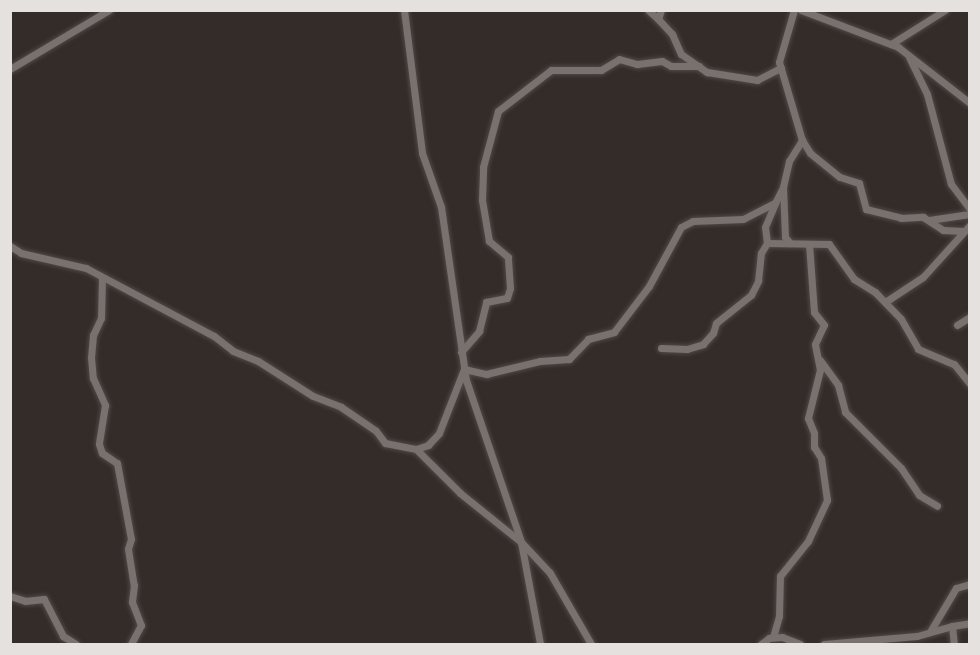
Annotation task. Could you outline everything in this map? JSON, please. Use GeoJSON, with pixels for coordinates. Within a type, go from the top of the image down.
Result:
{"type":"FeatureCollection","features":[{"type":"Feature","properties":{"kind":"street"},"geometry":{"type":"LineString","coordinates":[[10,69],[109,10]]}},
{"type":"Feature","properties":{"kind":"street"},"geometry":{"type":"LineString","coordinates":[[404,10],[422,153],[439,197],[464,369],[520,542],[540,645]]}},
{"type":"Feature","properties":{"kind":"street"},"geometry":{"type":"LineString","coordinates":[[648,10],[672,34],[681,54],[715,75],[752,80],[764,78],[781,68]]}},
{"type":"Feature","properties":{"kind":"street"},"geometry":{"type":"LineString","coordinates":[[657,19],[661,10]]}},
{"type":"Feature","properties":{"kind":"street"},"geometry":{"type":"LineString","coordinates":[[794,10],[780,50],[781,68],[802,140],[822,166],[859,183],[866,209],[929,220],[969,214]]}},
{"type":"Feature","properties":{"kind":"street"},"geometry":{"type":"LineString","coordinates":[[801,10],[891,44],[969,103]]}},
{"type":"Feature","properties":{"kind":"street"},"geometry":{"type":"LineString","coordinates":[[891,44],[945,10]]}},
{"type":"Feature","properties":{"kind":"street"},"geometry":{"type":"LineString","coordinates":[[909,57],[927,94],[951,184],[969,209]]}},
{"type":"Feature","properties":{"kind":"street"},"geometry":{"type":"LineString","coordinates":[[461,352],[479,331],[486,302],[507,298],[510,288],[507,255],[489,241],[483,211],[483,167],[498,111],[551,70],[601,70],[619,59],[637,64],[662,62],[671,66],[699,66]]}},
{"type":"Feature","properties":{"kind":"street"},"geometry":{"type":"LineString","coordinates":[[790,243],[785,237],[783,188],[789,161],[802,140]]}},
{"type":"Feature","properties":{"kind":"street"},"geometry":{"type":"LineString","coordinates":[[661,348],[687,349],[703,344],[713,333],[716,323],[754,290],[767,243],[765,227],[783,188]]}},
{"type":"Feature","properties":{"kind":"street"},"geometry":{"type":"LineString","coordinates":[[464,369],[486,374],[540,361],[569,359],[588,339],[610,334],[629,317],[681,227],[693,221],[743,219],[775,203]]}},
{"type":"Feature","properties":{"kind":"street"},"geometry":{"type":"LineString","coordinates":[[929,220],[943,230],[967,228]]}},
{"type":"Feature","properties":{"kind":"street"},"geometry":{"type":"LineString","coordinates":[[885,302],[923,278],[967,228]]}},
{"type":"Feature","properties":{"kind":"street"},"geometry":{"type":"LineString","coordinates":[[767,243],[829,244],[854,279],[885,302],[901,319],[918,349],[954,364],[969,384]]}},
{"type":"Feature","properties":{"kind":"street"},"geometry":{"type":"LineString","coordinates":[[761,645],[773,637],[779,616],[780,576],[808,541],[827,500],[821,459],[807,418],[820,360],[815,344],[824,325],[814,312],[809,244]]}},
{"type":"Feature","properties":{"kind":"street"},"geometry":{"type":"LineString","coordinates":[[10,246],[21,253],[86,268],[214,336],[233,351],[258,360],[313,396],[341,407],[376,431],[386,443],[416,448],[428,445],[439,433],[464,369]]}},
{"type":"Feature","properties":{"kind":"street"},"geometry":{"type":"LineString","coordinates":[[102,278],[101,318],[93,335],[91,357],[93,378],[105,405],[99,444],[102,453],[117,463],[131,539],[128,549],[132,602],[141,625],[131,638],[131,645]]}},
{"type":"Feature","properties":{"kind":"street"},"geometry":{"type":"LineString","coordinates":[[957,325],[969,316]]}},
{"type":"Feature","properties":{"kind":"street"},"geometry":{"type":"LineString","coordinates":[[820,360],[829,368],[845,412],[901,468],[919,495],[937,506]]}},
{"type":"Feature","properties":{"kind":"street"},"geometry":{"type":"LineString","coordinates":[[416,448],[488,520],[520,542],[550,573],[591,645]]}},
{"type":"Feature","properties":{"kind":"street"},"geometry":{"type":"LineString","coordinates":[[931,630],[956,588],[969,584]]}},
{"type":"Feature","properties":{"kind":"street"},"geometry":{"type":"LineString","coordinates":[[10,596],[25,602],[44,599],[63,636],[76,645]]}},
{"type":"Feature","properties":{"kind":"street"},"geometry":{"type":"LineString","coordinates":[[824,645],[917,636],[931,630],[969,623]]}},
{"type":"Feature","properties":{"kind":"street"},"geometry":{"type":"LineString","coordinates":[[952,626],[954,645]]}},
{"type":"Feature","properties":{"kind":"street"},"geometry":{"type":"LineString","coordinates":[[773,637],[800,645]]}}]}
